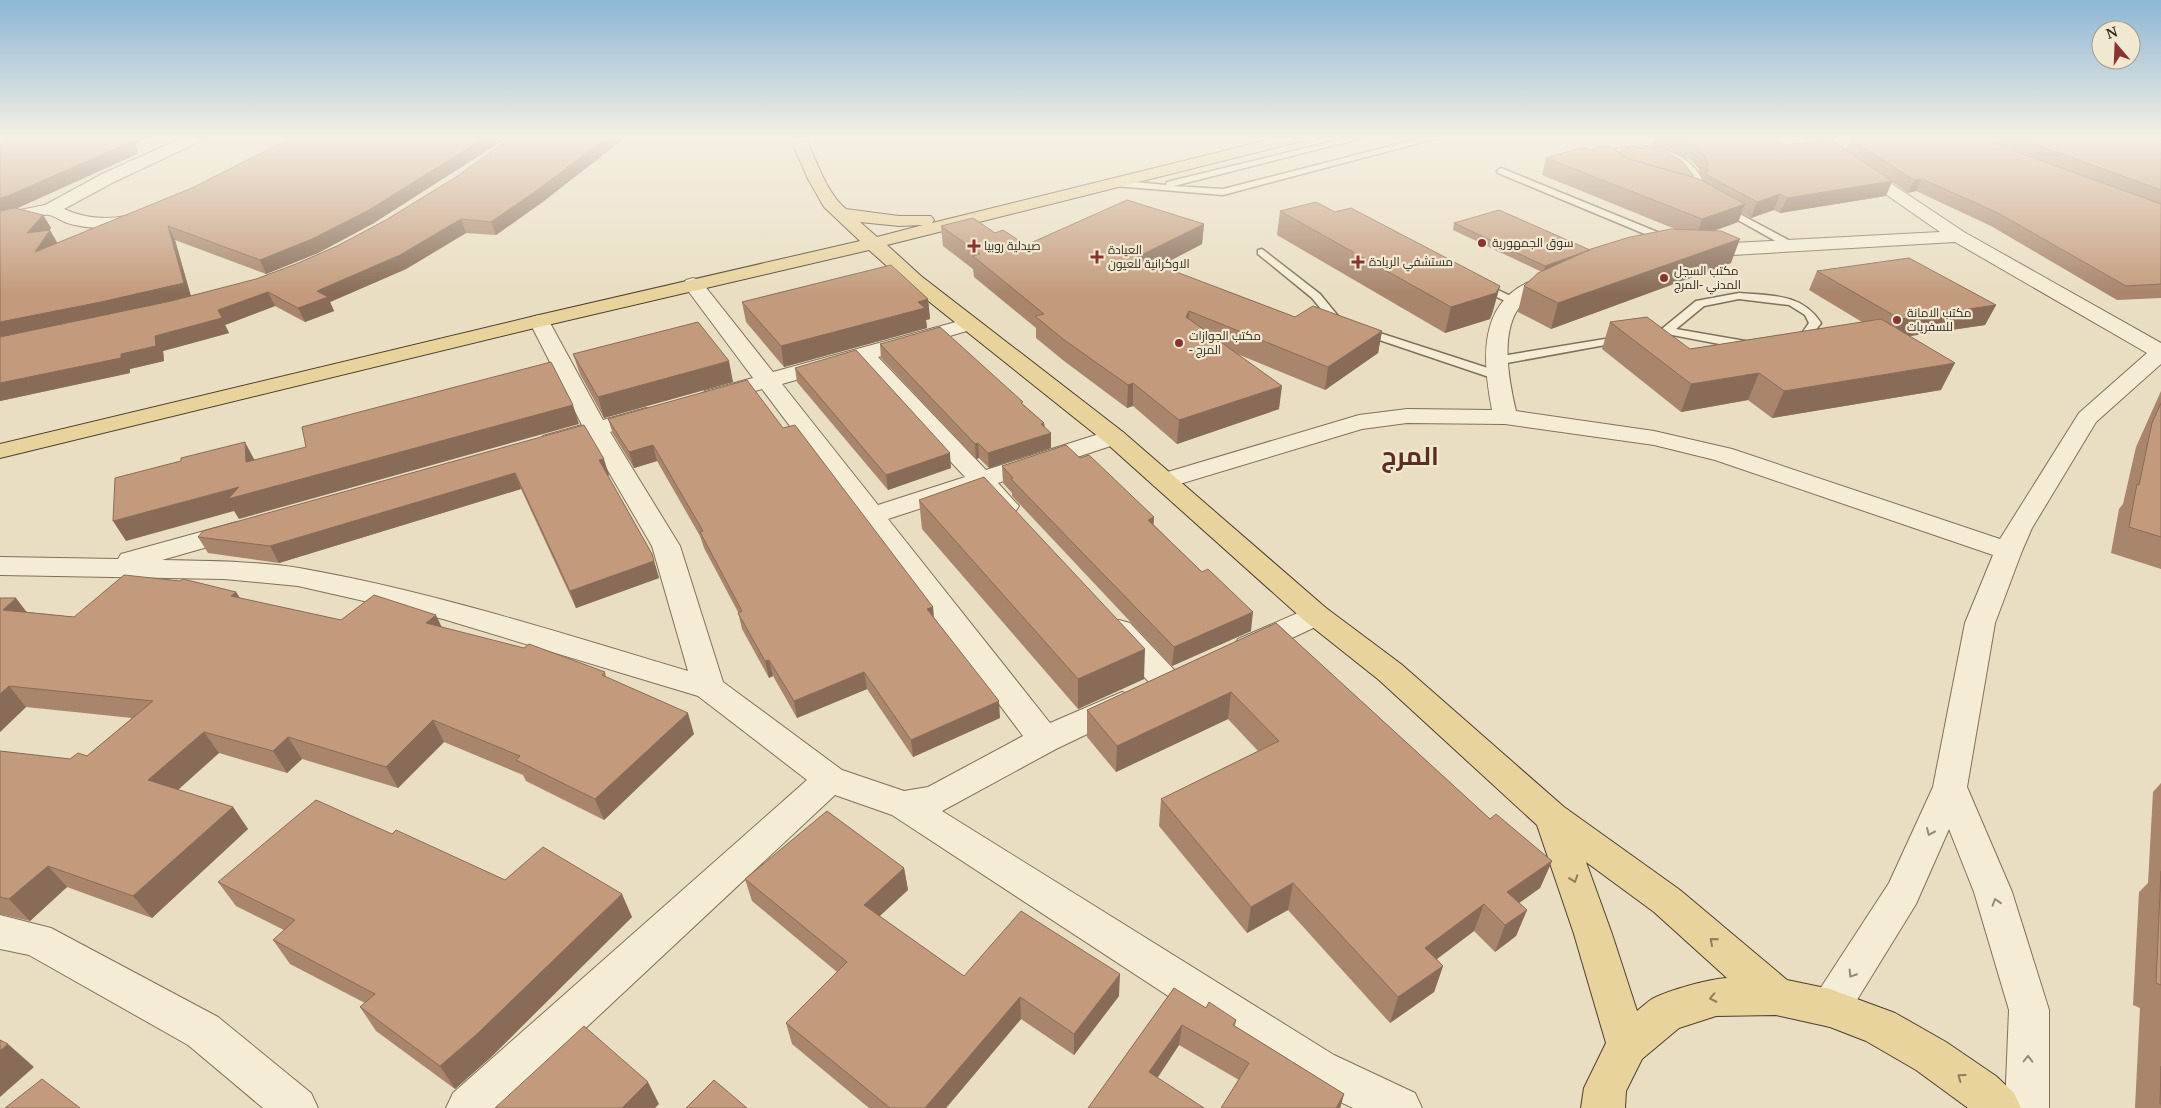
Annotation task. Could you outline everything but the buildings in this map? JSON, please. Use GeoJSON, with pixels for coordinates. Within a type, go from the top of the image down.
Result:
{"type":"FeatureCollection","features":[{"type":"Feature","properties":{"kind":"main road"},"geometry":{"type":"LineString","coordinates":[[820,190],[831,222],[869,258]]}},
{"type":"Feature","properties":{"kind":"main road"},"geometry":{"type":"LineString","coordinates":[[869,258],[976,218],[1087,190]]}},
{"type":"Feature","properties":{"kind":"main road"},"geometry":{"type":"LineString","coordinates":[[792,262],[831,222],[921,221],[996,212]]}},
{"type":"Feature","properties":{"kind":"main road"},"geometry":{"type":"LineString","coordinates":[[914,265],[939,233],[976,218]]}},
{"type":"Feature","properties":{"kind":"main road"},"geometry":{"type":"LineString","coordinates":[[0,451],[693,284],[792,262],[869,258],[914,265],[970,324],[1114,437],[1316,615],[1390,672],[1552,817],[1667,901],[1776,996]]}},
{"type":"Feature","properties":{"kind":"main road"},"geometry":{"type":"LineString","coordinates":[[1552,817],[1593,934],[1627,1045]]}},
{"type":"Feature","properties":{"kind":"main road"},"geometry":{"type":"LineString","coordinates":[[1603,1108],[1605,1088],[1627,1045],[1666,1013],[1716,997],[1776,996],[1830,1008],[1880,1028],[1931,1056],[1981,1091],[1999,1108]]}},
{"type":"Feature","properties":{"kind":"street"},"geometry":{"type":"LineString","coordinates":[[0,219],[50,209],[86,190]]}},
{"type":"Feature","properties":{"kind":"street"},"geometry":{"type":"LineString","coordinates":[[1830,1008],[1903,893],[1950,787],[1980,623],[2019,528],[2087,418],[2161,352],[1958,236],[1889,190]]}},
{"type":"Feature","properties":{"kind":"street"},"geometry":{"type":"LineString","coordinates":[[50,209],[76,220],[91,223],[125,221],[140,218],[157,210]]}},
{"type":"Feature","properties":{"kind":"street"},"geometry":{"type":"LineString","coordinates":[[1642,249],[1664,245],[1681,245],[1722,249],[1958,236]]}},
{"type":"Feature","properties":{"kind":"street"},"geometry":{"type":"LineString","coordinates":[[1505,417],[1496,368],[1501,321],[1513,301],[1528,290],[1570,272]]}},
{"type":"Feature","properties":{"kind":"street"},"geometry":{"type":"LineString","coordinates":[[693,284],[1044,740]]}},
{"type":"Feature","properties":{"kind":"street"},"geometry":{"type":"LineString","coordinates":[[540,321],[596,429],[666,546],[709,688]]}},
{"type":"Feature","properties":{"kind":"street"},"geometry":{"type":"LineString","coordinates":[[691,402],[970,324]]}},
{"type":"Feature","properties":{"kind":"street"},"geometry":{"type":"LineString","coordinates":[[864,354],[1021,523]]}},
{"type":"Feature","properties":{"kind":"street"},"geometry":{"type":"LineString","coordinates":[[531,447],[663,410]]}},
{"type":"Feature","properties":{"kind":"street"},"geometry":{"type":"LineString","coordinates":[[1163,481],[1359,422],[1406,416],[1505,417],[1654,438],[1723,454],[2008,551]]}},
{"type":"Feature","properties":{"kind":"street"},"geometry":{"type":"LineString","coordinates":[[872,516],[1114,437]]}},
{"type":"Feature","properties":{"kind":"street"},"geometry":{"type":"LineString","coordinates":[[103,568],[257,524]]}},
{"type":"Feature","properties":{"kind":"street"},"geometry":{"type":"LineString","coordinates":[[0,566],[224,570],[298,577],[447,610],[709,688],[830,779],[904,805],[1319,1070],[1400,1108]]}},
{"type":"Feature","properties":{"kind":"street"},"geometry":{"type":"LineString","coordinates":[[1101,610],[1194,671]]}},
{"type":"Feature","properties":{"kind":"street"},"geometry":{"type":"LineString","coordinates":[[904,805],[935,800],[1044,740],[1316,615]]}},
{"type":"Feature","properties":{"kind":"street"},"geometry":{"type":"LineString","coordinates":[[468,1108],[830,779]]}},
{"type":"Feature","properties":{"kind":"street"},"geometry":{"type":"LineString","coordinates":[[1950,787],[1993,892],[2029,1010],[2027,1108]]}},
{"type":"Feature","properties":{"kind":"street"},"geometry":{"type":"LineString","coordinates":[[0,932],[37,940],[203,1031],[296,1108]]}},
{"type":"Feature","properties":{"kind":"lane"},"geometry":{"type":"LineString","coordinates":[[1187,190],[1211,192],[1232,190]]}},
{"type":"Feature","properties":{"kind":"lane"},"geometry":{"type":"LineString","coordinates":[[1547,190],[1681,245]]}},
{"type":"Feature","properties":{"kind":"lane"},"geometry":{"type":"LineString","coordinates":[[1699,190],[1699,195],[1792,246]]}},
{"type":"Feature","properties":{"kind":"lane"},"geometry":{"type":"LineString","coordinates":[[1262,252],[1316,296],[1334,318],[1348,326],[1496,368],[1668,331],[1753,346],[1761,345]]}},
{"type":"Feature","properties":{"kind":"lane"},"geometry":{"type":"LineString","coordinates":[[1470,279],[1513,301]]}},
{"type":"Feature","properties":{"kind":"lane"},"geometry":{"type":"LineString","coordinates":[[1668,331],[1700,303],[1739,296],[1766,298],[1792,302],[1809,313],[1815,323],[1806,335],[1778,343]]}},
{"type":"Feature","properties":{"kind":"place","name":"سوق الجمهورية"},"geometry":{"type":"Point","coordinates":[1482,243]}},
{"type":"Feature","properties":{"kind":"place","name":"صيدلية روبيا"},"geometry":{"type":"Point","coordinates":[974,246]}},
{"type":"Feature","properties":{"kind":"place","name":"العيادة الاوكرانية للعيون"},"geometry":{"type":"Point","coordinates":[1097,257]}},
{"type":"Feature","properties":{"kind":"place","name":"مستشفي الريادة"},"geometry":{"type":"Point","coordinates":[1358,262]}},
{"type":"Feature","properties":{"kind":"place","name":"مكتب السجل المدني -المرج"},"geometry":{"type":"Point","coordinates":[1664,278]}},
{"type":"Feature","properties":{"kind":"place","name":"مكتب الامانة للسفريات"},"geometry":{"type":"Point","coordinates":[1897,320]}},
{"type":"Feature","properties":{"kind":"place","name":"مكتب الجوازات - المرج"},"geometry":{"type":"Point","coordinates":[1179,343]}},
{"type":"Feature","properties":{"kind":"district","name":"المرج"},"geometry":{"type":"Point","coordinates":[1410,456]}}]}
